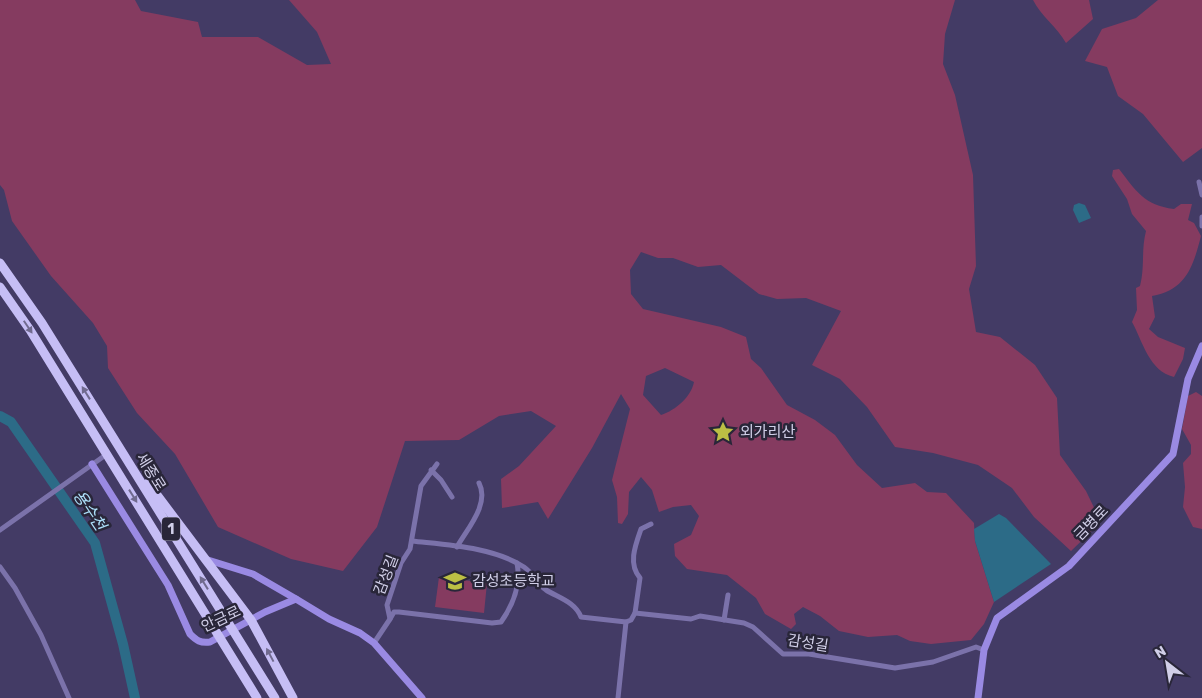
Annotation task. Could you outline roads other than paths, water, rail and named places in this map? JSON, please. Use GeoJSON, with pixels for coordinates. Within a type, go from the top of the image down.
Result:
{"type":"FeatureCollection","features":[{"type":"Feature","properties":{"kind":"highway","name":"세종로"},"geometry":{"type":"LineString","coordinates":[[0,263],[42,323],[275,698]]}},
{"type":"Feature","properties":{"kind":"highway","name":"세종로"},"geometry":{"type":"LineString","coordinates":[[0,287],[30,330],[257,698]]}},
{"type":"Feature","properties":{"kind":"highway"},"geometry":{"type":"LineString","coordinates":[[112,434],[251,620],[293,698]]}},
{"type":"Feature","properties":{"kind":"street"},"geometry":{"type":"LineString","coordinates":[[1199,182],[1202,195]]}},
{"type":"Feature","properties":{"kind":"street"},"geometry":{"type":"LineString","coordinates":[[1202,217],[1202,226]]}},
{"type":"Feature","properties":{"kind":"street","name":"금병로"},"geometry":{"type":"LineString","coordinates":[[978,698],[984,650],[997,618],[1069,566],[1173,454],[1188,379],[1202,346]]}},
{"type":"Feature","properties":{"kind":"street"},"geometry":{"type":"LineString","coordinates":[[0,530],[107,454]]}},
{"type":"Feature","properties":{"kind":"street","name":"안금로"},"geometry":{"type":"LineString","coordinates":[[92,464],[168,585],[190,634],[201,643],[210,642],[296,599]]}},
{"type":"Feature","properties":{"kind":"street","name":"감성길"},"geometry":{"type":"LineString","coordinates":[[374,643],[390,619],[387,605],[390,592],[401,563],[410,549],[421,486],[437,464]]}},
{"type":"Feature","properties":{"kind":"street"},"geometry":{"type":"LineString","coordinates":[[431,470],[442,480],[452,497]]}},
{"type":"Feature","properties":{"kind":"street"},"geometry":{"type":"LineString","coordinates":[[457,546],[482,504],[482,490],[479,483]]}},
{"type":"Feature","properties":{"kind":"street"},"geometry":{"type":"LineString","coordinates":[[618,698],[626,622],[631,620],[635,613],[640,578],[633,568],[634,548],[641,529],[651,524]]}},
{"type":"Feature","properties":{"kind":"street","name":"감성길"},"geometry":{"type":"LineString","coordinates":[[412,542],[457,546],[500,556],[517,563],[532,573],[544,588],[578,608],[581,617],[626,622]]}},
{"type":"Feature","properties":{"kind":"street"},"geometry":{"type":"LineString","coordinates":[[208,560],[253,574],[329,619],[360,633],[374,643],[422,698]]}},
{"type":"Feature","properties":{"kind":"street"},"geometry":{"type":"LineString","coordinates":[[390,619],[394,612],[399,612],[492,623],[501,622],[514,598],[518,578],[517,563]]}},
{"type":"Feature","properties":{"kind":"street"},"geometry":{"type":"LineString","coordinates":[[0,566],[15,588],[40,635],[69,698]]}},
{"type":"Feature","properties":{"kind":"street"},"geometry":{"type":"LineString","coordinates":[[724,620],[728,595]]}},
{"type":"Feature","properties":{"kind":"street","name":"감성길"},"geometry":{"type":"LineString","coordinates":[[635,613],[691,619],[700,616],[724,620],[753,628],[783,654],[809,654],[895,668],[933,662],[976,647],[984,650]]}},
{"type":"Feature","properties":{"kind":"water"},"geometry":{"type":"Polygon","coordinates":[[[1079,203],[1085,205],[1091,218],[1079,223],[1073,210],[1074,205],[1079,203]]]}},
{"type":"Feature","properties":{"kind":"water"},"geometry":{"type":"Polygon","coordinates":[[[999,514],[1006,518],[1051,564],[994,602],[975,541],[974,529],[999,514]]]}},
{"type":"Feature","properties":{"kind":"waterway","name":"용수천"},"geometry":{"type":"LineString","coordinates":[[0,416],[11,422],[95,543],[123,644],[135,698]]}},
{"type":"Feature","properties":{"kind":"place","name":"외가리산"},"geometry":{"type":"Point","coordinates":[723,432]}},
{"type":"Feature","properties":{"kind":"place","name":"감성초등학교"},"geometry":{"type":"Point","coordinates":[455,581]}}]}
